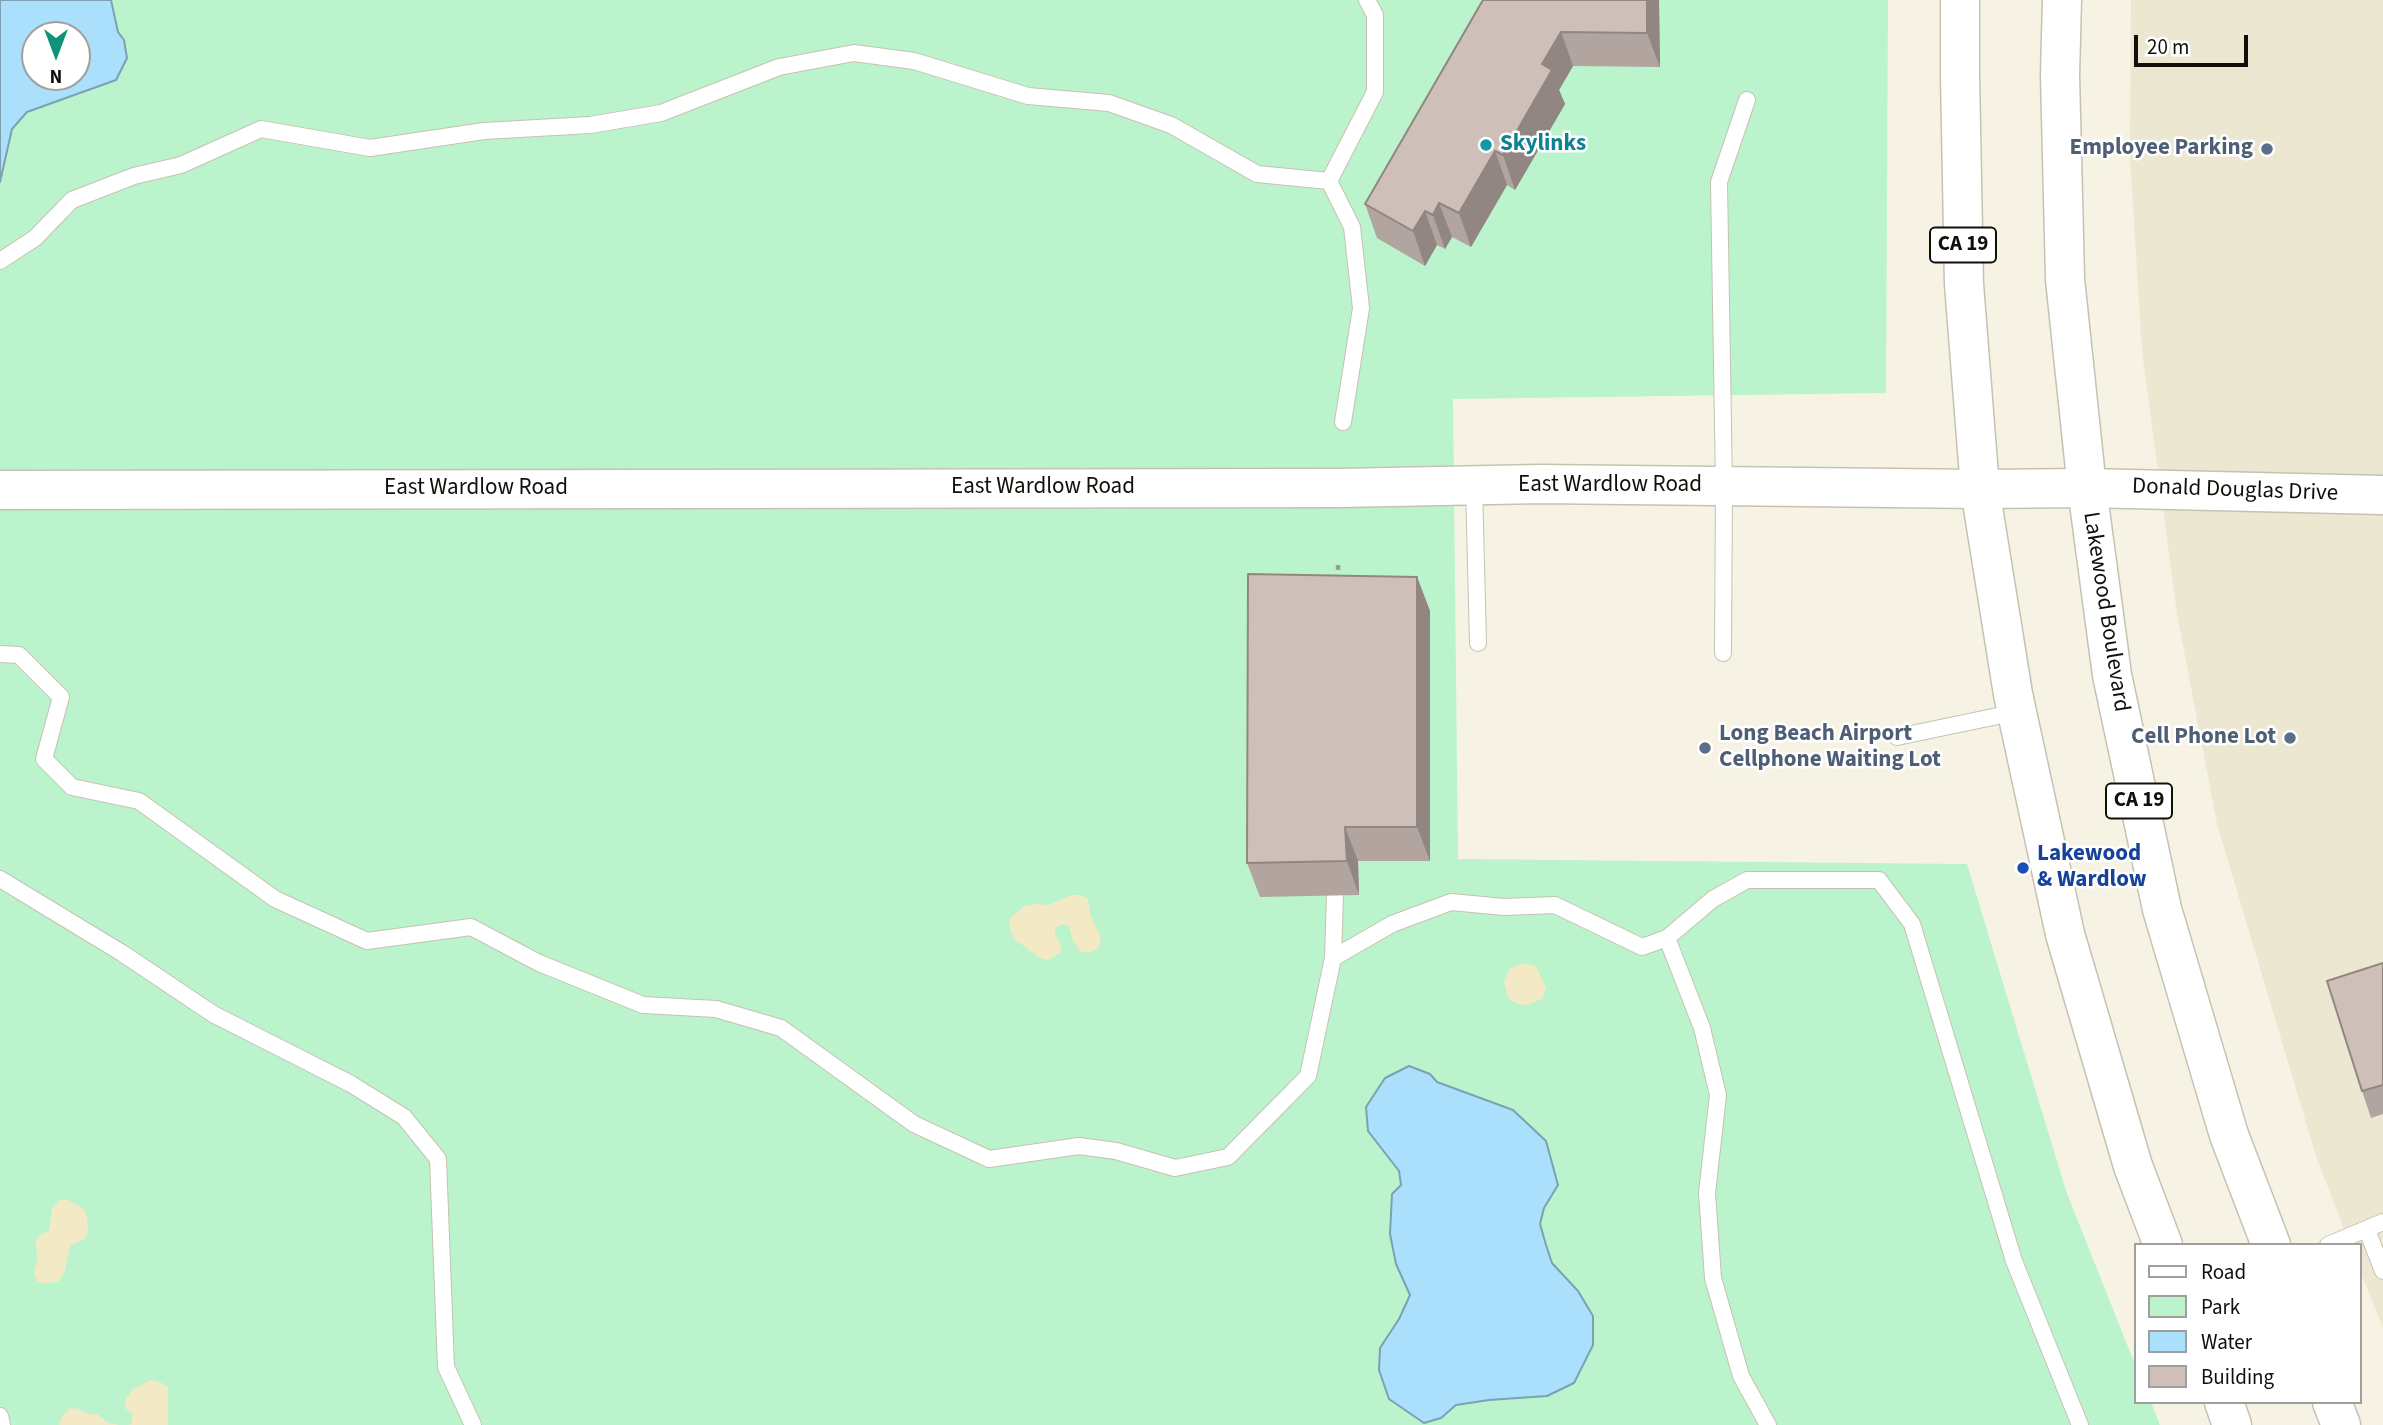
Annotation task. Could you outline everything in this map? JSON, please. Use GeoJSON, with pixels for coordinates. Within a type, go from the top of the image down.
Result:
{"type":"FeatureCollection","features":[{"type":"Feature","properties":{"kind":"main road","name":"CA 19"},"geometry":{"type":"LineString","coordinates":[[1961,0],[1964,284],[1980,489],[2017,712],[2064,934],[2133,1166],[2162,1243]]}},
{"type":"Feature","properties":{"kind":"main road","name":"Lakewood Boulevard"},"geometry":{"type":"LineString","coordinates":[[2062,0],[2060,75],[2064,279],[2087,488],[2112,675],[2162,909],[2229,1135],[2270,1243]]}},
{"type":"Feature","properties":{"kind":"main road","name":"East Wardlow Road"},"geometry":{"type":"LineString","coordinates":[[0,490],[1474,486],[2087,488]]}},
{"type":"Feature","properties":{"kind":"main road","name":"Donald Douglas Drive"},"geometry":{"type":"LineString","coordinates":[[2087,488],[2383,495]]}},
{"type":"Feature","properties":{"kind":"main road"},"geometry":{"type":"LineString","coordinates":[[2225,1404],[2232,1425]]}},
{"type":"Feature","properties":{"kind":"main road"},"geometry":{"type":"LineString","coordinates":[[2333,1404],[2341,1425]]}},
{"type":"Feature","properties":{"kind":"lane"},"geometry":{"type":"LineString","coordinates":[[1329,181],[1375,92],[1375,16],[1367,0]]}},
{"type":"Feature","properties":{"kind":"lane"},"geometry":{"type":"LineString","coordinates":[[0,261],[35,238],[72,200],[134,176],[181,165],[261,129],[370,148],[484,131],[590,125],[661,113],[779,67],[854,53],[914,61],[1028,96],[1109,103],[1171,125],[1257,174],[1329,181]]}},
{"type":"Feature","properties":{"kind":"lane"},"geometry":{"type":"LineString","coordinates":[[1723,653],[1724,486],[1719,182],[1747,100]]}},
{"type":"Feature","properties":{"kind":"lane"},"geometry":{"type":"LineString","coordinates":[[1329,181],[1352,227],[1361,308],[1343,422]]}},
{"type":"Feature","properties":{"kind":"lane"},"geometry":{"type":"LineString","coordinates":[[1474,486],[1478,643]]}},
{"type":"Feature","properties":{"kind":"lane"},"geometry":{"type":"LineString","coordinates":[[0,654],[19,655],[61,697],[44,759],[72,787],[139,801],[275,899],[368,941],[471,928],[539,963],[643,1005],[716,1009],[781,1028],[914,1124],[989,1159],[1079,1146],[1116,1151],[1175,1168],[1228,1157],[1308,1076],[1333,958],[1335,895]]}},
{"type":"Feature","properties":{"kind":"lane"},"geometry":{"type":"LineString","coordinates":[[1897,737],[2017,712]]}},
{"type":"Feature","properties":{"kind":"lane"},"geometry":{"type":"LineString","coordinates":[[0,879],[122,953],[213,1014],[351,1084],[404,1117],[438,1159],[446,1367],[473,1425]]}},
{"type":"Feature","properties":{"kind":"lane"},"geometry":{"type":"LineString","coordinates":[[1333,958],[1392,924],[1451,902],[1504,907],[1555,905],[1642,947],[1667,938],[1713,899],[1747,880],[1879,880],[1912,924],[2014,1261],[2080,1425]]}},
{"type":"Feature","properties":{"kind":"lane"},"geometry":{"type":"LineString","coordinates":[[1667,938],[1702,1028],[1718,1095],[1707,1193],[1713,1278],[1741,1376],[1768,1425]]}},
{"type":"Feature","properties":{"kind":"lane"},"geometry":{"type":"LineString","coordinates":[[2333,1243],[2383,1222]]}},
{"type":"Feature","properties":{"kind":"lane"},"geometry":{"type":"LineString","coordinates":[[2367,1230],[2383,1270]]}},
{"type":"Feature","properties":{"kind":"lane"},"geometry":{"type":"LineString","coordinates":[[0,1416],[2,1425]]}},
{"type":"Feature","properties":{"kind":"path"},"geometry":{"type":"LineString","coordinates":[[1338,565],[1338,587]]}},
{"type":"Feature","properties":{"kind":"shaded area"},"geometry":{"type":"Polygon","coordinates":[[[2131,0],[2383,0],[2383,1328],[2362,1276],[2362,1243],[2349,1243],[2316,1156],[2217,824],[2177,614],[2142,351],[2130,158],[2131,0]]]}},
{"type":"Feature","properties":{"kind":"green space"},"geometry":{"type":"Polygon","coordinates":[[[0,0],[1888,0],[1886,393],[1453,399],[1458,859],[1967,864],[2066,1191],[2134,1362],[2134,1404],[2152,1404],[2160,1425],[0,1425],[0,0]]]}},
{"type":"Feature","properties":{"kind":"sand"},"geometry":{"type":"Polygon","coordinates":[[[1071,895],[1081,895],[1088,899],[1090,914],[1101,938],[1095,950],[1088,953],[1080,951],[1072,939],[1069,927],[1064,924],[1056,927],[1054,931],[1061,952],[1048,960],[1040,958],[1013,938],[1010,918],[1024,906],[1049,905],[1071,895]]]}},
{"type":"Feature","properties":{"kind":"sand"},"geometry":{"type":"Polygon","coordinates":[[[1525,963],[1536,966],[1546,988],[1542,999],[1527,1005],[1517,1004],[1508,998],[1504,982],[1510,968],[1525,963]]]}},
{"type":"Feature","properties":{"kind":"sand"},"geometry":{"type":"Polygon","coordinates":[[[66,1199],[84,1209],[88,1232],[84,1239],[70,1246],[65,1271],[58,1282],[42,1283],[37,1281],[34,1273],[37,1260],[36,1240],[49,1231],[52,1209],[60,1200],[66,1199]]]}},
{"type":"Feature","properties":{"kind":"sand"},"geometry":{"type":"Polygon","coordinates":[[[151,1380],[168,1387],[168,1425],[128,1425],[131,1424],[133,1414],[126,1409],[125,1400],[133,1389],[151,1380]]]}},
{"type":"Feature","properties":{"kind":"sand"},"geometry":{"type":"Polygon","coordinates":[[[76,1408],[89,1414],[97,1414],[107,1422],[119,1425],[59,1425],[69,1409],[76,1408]]]}},
{"type":"Feature","properties":{"kind":"water"},"geometry":{"type":"Polygon","coordinates":[[[0,0],[111,0],[127,58],[116,80],[91,89],[91,21],[21,21],[21,91],[85,91],[27,112],[12,129],[0,182],[0,0]]]}},
{"type":"Feature","properties":{"kind":"water"},"geometry":{"type":"Polygon","coordinates":[[[1409,1066],[1430,1074],[1437,1082],[1513,1110],[1546,1141],[1558,1185],[1544,1208],[1540,1224],[1552,1263],[1578,1291],[1593,1316],[1593,1345],[1574,1383],[1547,1396],[1456,1405],[1441,1418],[1424,1423],[1389,1399],[1379,1370],[1380,1348],[1399,1319],[1410,1295],[1396,1264],[1390,1234],[1392,1194],[1401,1185],[1399,1171],[1368,1131],[1366,1107],[1385,1078],[1409,1066]]]}},
{"type":"Feature","properties":{"kind":"building"},"geometry":{"type":"Polygon","coordinates":[[[1483,0],[1647,0],[1647,33],[1561,32],[1542,64],[1552,70],[1503,155],[1495,151],[1459,213],[1439,203],[1433,215],[1425,211],[1413,231],[1365,204],[1483,0]]]}},
{"type":"Feature","properties":{"kind":"building"},"geometry":{"type":"Polygon","coordinates":[[[1248,574],[1417,577],[1417,827],[1345,827],[1347,861],[1247,863],[1248,574]]]}},
{"type":"Feature","properties":{"kind":"building"},"geometry":{"type":"Polygon","coordinates":[[[2383,963],[2383,1085],[2362,1091],[2327,981],[2383,963]]]}},
{"type":"Feature","properties":{"kind":"place","name":"Skylinks"},"geometry":{"type":"Point","coordinates":[1486,145]}},
{"type":"Feature","properties":{"kind":"place","name":"Employee Parking"},"geometry":{"type":"Point","coordinates":[2267,149]}},
{"type":"Feature","properties":{"kind":"place","name":"Cell Phone Lot"},"geometry":{"type":"Point","coordinates":[2290,738]}},
{"type":"Feature","properties":{"kind":"place","name":"Long Beach Airport Cellphone Waiting Lot"},"geometry":{"type":"Point","coordinates":[1705,748]}},
{"type":"Feature","properties":{"kind":"place","name":"Lakewood & Wardlow"},"geometry":{"type":"Point","coordinates":[2023,868]}}]}
